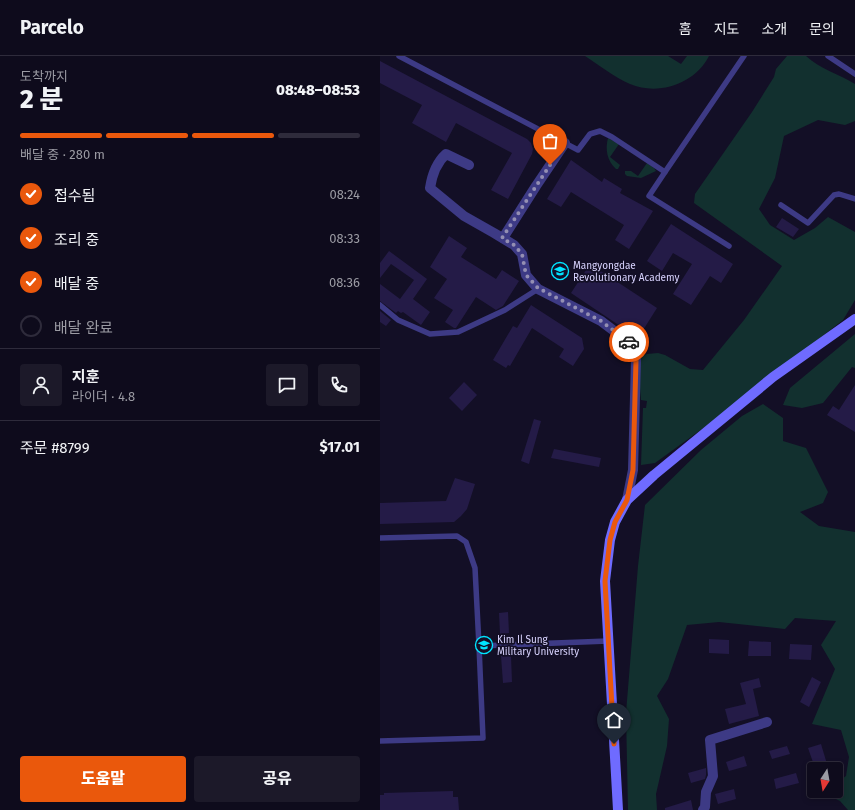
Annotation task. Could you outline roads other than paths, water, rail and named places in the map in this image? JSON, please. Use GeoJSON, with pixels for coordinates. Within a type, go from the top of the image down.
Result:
{"type":"FeatureCollection","features":[{"type":"Feature","properties":{"kind":"main road"},"geometry":{"type":"LineString","coordinates":[[618,810],[605,581],[610,540],[615,522],[627,500],[654,475],[773,377],[855,319]]}},
{"type":"Feature","properties":{"kind":"street"},"geometry":{"type":"LineString","coordinates":[[502,238],[565,143]]}},
{"type":"Feature","properties":{"kind":"street"},"geometry":{"type":"LineString","coordinates":[[469,165],[446,154],[439,160],[431,179],[430,188],[464,216],[514,245],[522,254],[526,275],[538,288],[601,321],[630,343],[636,360],[633,470],[627,500]]}},
{"type":"Feature","properties":{"kind":"street"},"geometry":{"type":"LineString","coordinates":[[703,810],[705,807],[706,792],[713,776],[710,740],[767,722]]}},
{"type":"Feature","properties":{"kind":"lane"},"geometry":{"type":"LineString","coordinates":[[399,56],[578,150],[590,134],[600,131],[612,137],[665,172]]}},
{"type":"Feature","properties":{"kind":"lane"},"geometry":{"type":"LineString","coordinates":[[729,246],[649,196],[744,56]]}},
{"type":"Feature","properties":{"kind":"lane"},"geometry":{"type":"LineString","coordinates":[[828,56],[855,74]]}},
{"type":"Feature","properties":{"kind":"lane"},"geometry":{"type":"LineString","coordinates":[[781,205],[808,223],[834,195],[840,194],[855,199]]}},
{"type":"Feature","properties":{"kind":"lane"},"geometry":{"type":"LineString","coordinates":[[380,305],[398,320],[430,334],[458,332],[505,310],[538,288]]}},
{"type":"Feature","properties":{"kind":"lane"},"geometry":{"type":"LineString","coordinates":[[380,538],[457,536],[466,542],[475,568],[483,738],[380,741]]}},
{"type":"Feature","properties":{"kind":"lane"},"geometry":{"type":"LineString","coordinates":[[479,646],[608,641]]}},
{"type":"Feature","properties":{"kind":"place","name":"Mangyongdae Revolutionary Academy"},"geometry":{"type":"Point","coordinates":[560,271]}},
{"type":"Feature","properties":{"kind":"place","name":"Kim Il Sung Military University"},"geometry":{"type":"Point","coordinates":[484,645]}}]}
